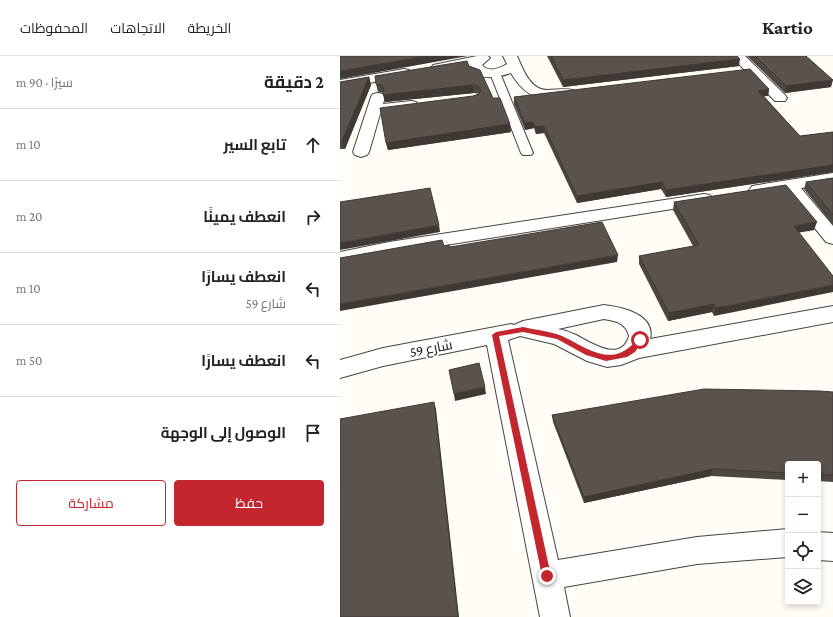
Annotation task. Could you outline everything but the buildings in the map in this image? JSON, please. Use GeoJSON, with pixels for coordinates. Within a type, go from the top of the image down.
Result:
{"type":"FeatureCollection","features":[{"type":"Feature","properties":{"kind":"street"},"geometry":{"type":"LineString","coordinates":[[738,56],[780,98]]}},
{"type":"Feature","properties":{"kind":"street"},"geometry":{"type":"LineString","coordinates":[[340,84],[482,59]]}},
{"type":"Feature","properties":{"kind":"street"},"geometry":{"type":"LineString","coordinates":[[482,59],[474,67],[484,73],[495,73],[506,70],[513,61],[526,85],[537,94],[545,95],[580,91]]}},
{"type":"Feature","properties":{"kind":"street"},"geometry":{"type":"LineString","coordinates":[[736,72],[752,70]]}},
{"type":"Feature","properties":{"kind":"street"},"geometry":{"type":"LineString","coordinates":[[361,152],[385,76]]}},
{"type":"Feature","properties":{"kind":"street"},"geometry":{"type":"LineString","coordinates":[[374,110],[428,103]]}},
{"type":"Feature","properties":{"kind":"street"},"geometry":{"type":"LineString","coordinates":[[742,193],[833,178]]}},
{"type":"Feature","properties":{"kind":"street"},"geometry":{"type":"LineString","coordinates":[[789,185],[833,238]]}},
{"type":"Feature","properties":{"kind":"street"},"geometry":{"type":"LineString","coordinates":[[340,258],[397,246],[719,196]]}},
{"type":"Feature","properties":{"kind":"street","name":"شارع 59"},"geometry":{"type":"LineString","coordinates":[[340,369],[383,357],[496,335],[589,314],[614,313],[630,318],[639,328],[640,340],[632,350]]}},
{"type":"Feature","properties":{"kind":"street"},"geometry":{"type":"LineString","coordinates":[[523,329],[565,340],[597,356],[616,358],[632,350],[833,314]]}},
{"type":"Feature","properties":{"kind":"street"},"geometry":{"type":"LineString","coordinates":[[496,335],[555,617]]}},
{"type":"Feature","properties":{"kind":"street"},"geometry":{"type":"LineString","coordinates":[[547,576],[703,549],[745,544],[785,543]]}},
{"type":"Feature","properties":{"kind":"street"},"geometry":{"type":"LineString","coordinates":[[821,546],[833,547]]}},
{"type":"Feature","properties":{"kind":"lane"},"geometry":{"type":"LineString","coordinates":[[495,73],[527,153]]}},
{"type":"Feature","properties":{"kind":"route"},"geometry":{"type":"LineString","coordinates":[[547,576],[496,335],[523,329],[558,337],[572,343],[588,353],[606,358],[616,358],[625,355],[637,345],[640,340]]}}]}
